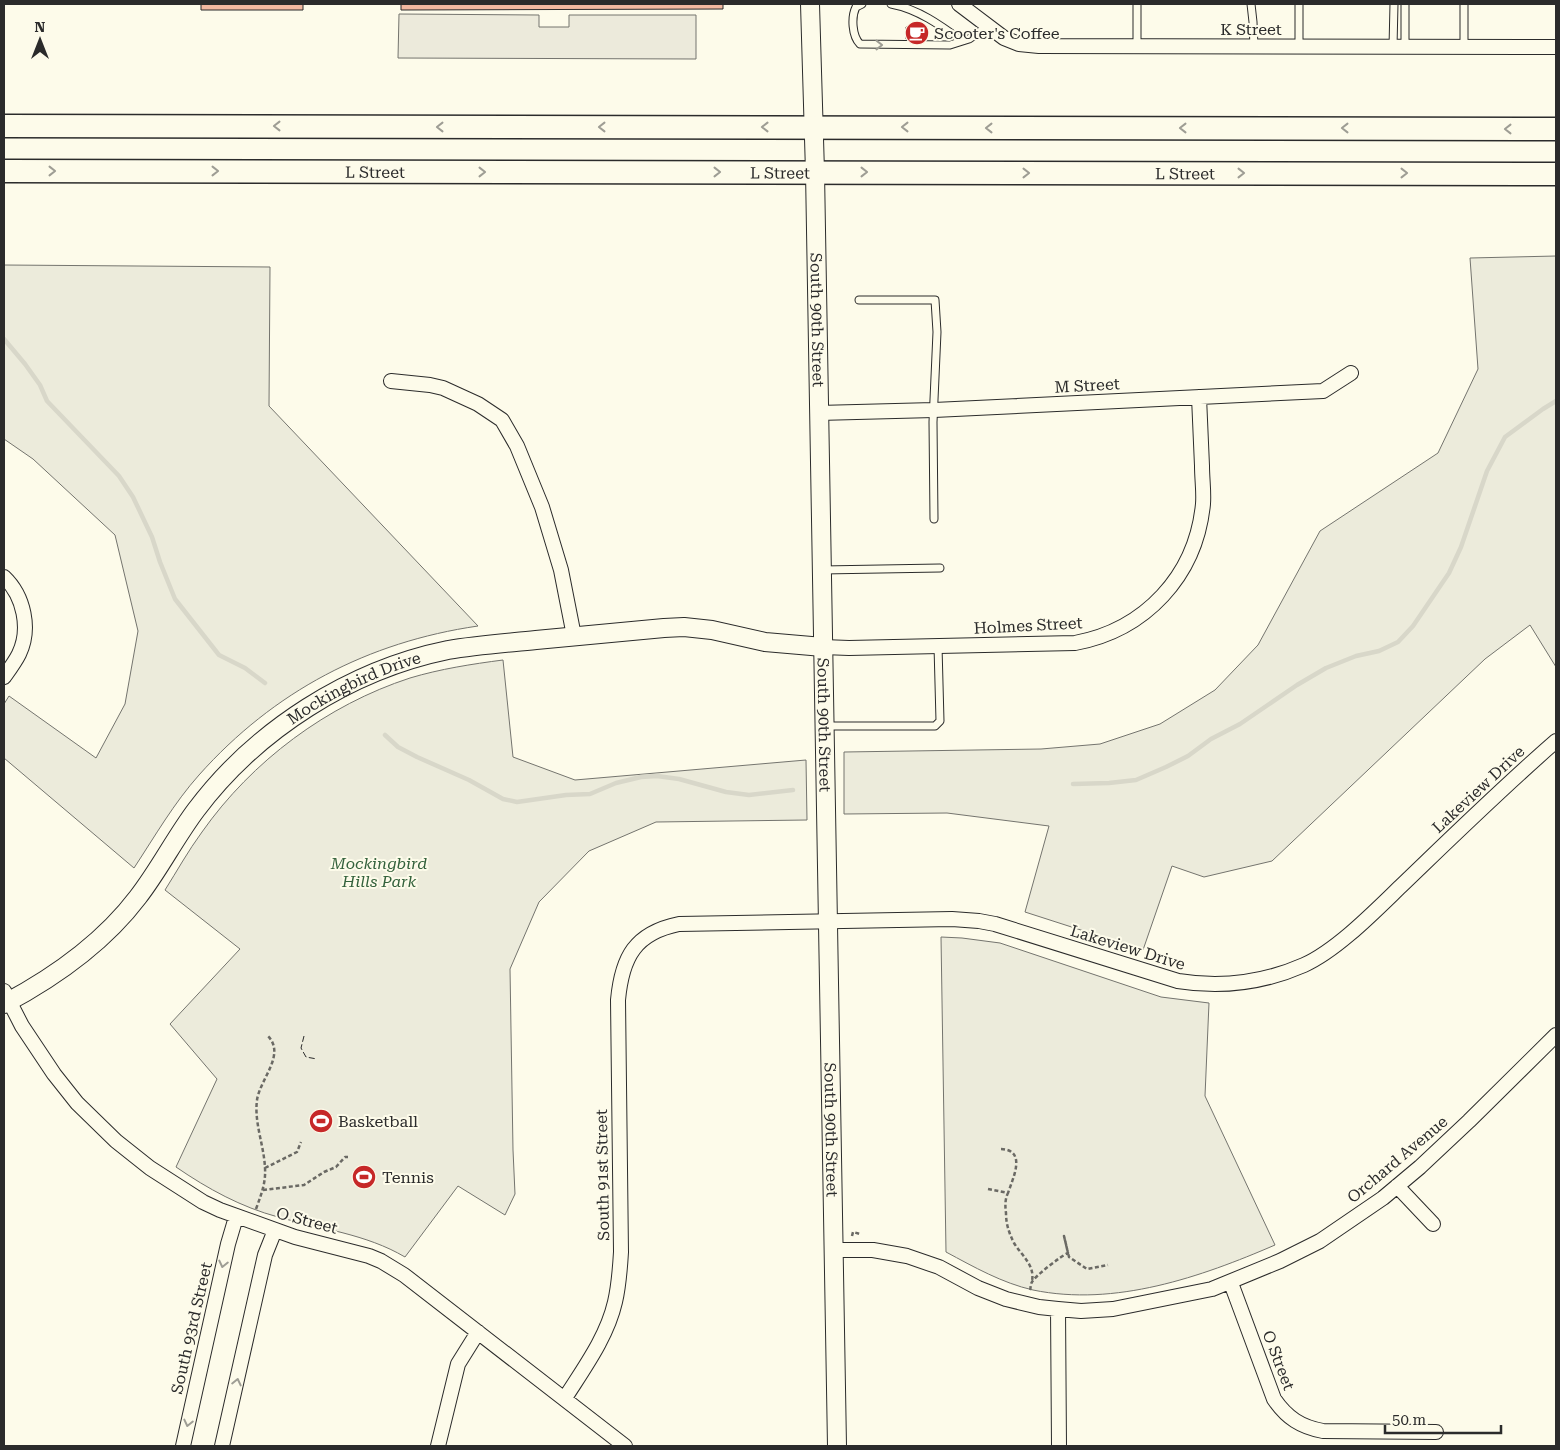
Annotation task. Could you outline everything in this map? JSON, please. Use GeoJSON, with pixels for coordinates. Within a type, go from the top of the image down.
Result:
{"type":"FeatureCollection","features":[{"type":"Feature","properties":{"kind":"main road"},"geometry":{"type":"LineString","coordinates":[[4,126],[1556,129]]}},
{"type":"Feature","properties":{"kind":"main road","name":"L Street"},"geometry":{"type":"LineString","coordinates":[[4,171],[1556,174]]}},
{"type":"Feature","properties":{"kind":"street","name":"South 90th Street"},"geometry":{"type":"LineString","coordinates":[[810,4],[824,647],[837,1446]]}},
{"type":"Feature","properties":{"kind":"street","name":"K Street"},"geometry":{"type":"LineString","coordinates":[[960,4],[1004,38],[1019,44],[1039,46],[1556,47]]}},
{"type":"Feature","properties":{"kind":"street","name":"M Street"},"geometry":{"type":"LineString","coordinates":[[818,413],[934,410],[1323,391],[1351,373]]}},
{"type":"Feature","properties":{"kind":"street"},"geometry":{"type":"LineString","coordinates":[[391,381],[443,388],[478,404],[502,420],[517,446],[542,507],[561,570],[574,636]]}},
{"type":"Feature","properties":{"kind":"street","name":"Holmes Street"},"geometry":{"type":"LineString","coordinates":[[824,647],[1058,644],[1084,641],[1105,635],[1141,614],[1162,597],[1181,573],[1195,545],[1201,521],[1203,502],[1199,397]]}},
{"type":"Feature","properties":{"kind":"street"},"geometry":{"type":"LineString","coordinates":[[4,577],[17,594],[25,618],[25,634],[20,653],[4,677]]}},
{"type":"Feature","properties":{"kind":"street","name":"Mockingbird Drive"},"geometry":{"type":"LineString","coordinates":[[5,999],[31,989],[89,947],[110,928],[138,898],[196,810],[234,767],[259,745],[305,710],[363,678],[420,657],[475,646],[684,627],[712,630],[765,642],[824,647]]}},
{"type":"Feature","properties":{"kind":"street","name":"Lakeview Drive"},"geometry":{"type":"LineString","coordinates":[[639,942],[652,933],[679,924],[952,919],[995,924],[1178,982],[1224,985],[1271,977],[1304,965],[1334,946],[1383,903],[1556,741]]}},
{"type":"Feature","properties":{"kind":"street","name":"South 91st Street"},"geometry":{"type":"LineString","coordinates":[[565,1398],[596,1349],[607,1326],[615,1304],[620,1281],[618,1000],[620,979],[624,966],[639,942]]}},
{"type":"Feature","properties":{"kind":"street","name":"O Street"},"geometry":{"type":"LineString","coordinates":[[5,999],[54,1074],[77,1102],[116,1141],[150,1168],[203,1202],[236,1217],[295,1237],[353,1251],[381,1261],[404,1274],[625,1446]]}},
{"type":"Feature","properties":{"kind":"street","name":"Orchard Avenue"},"geometry":{"type":"LineString","coordinates":[[833,1250],[873,1250],[906,1256],[939,1267],[978,1288],[1039,1307],[1081,1311],[1113,1309],[1212,1290],[1280,1261],[1320,1241],[1358,1216],[1397,1186],[1469,1121],[1556,1035]]}},
{"type":"Feature","properties":{"kind":"street"},"geometry":{"type":"LineString","coordinates":[[1397,1186],[1433,1224]]}},
{"type":"Feature","properties":{"kind":"street","name":"South 93rd Street"},"geometry":{"type":"LineString","coordinates":[[183,1446],[228,1244],[236,1217]]}},
{"type":"Feature","properties":{"kind":"street"},"geometry":{"type":"LineString","coordinates":[[222,1446],[265,1255],[275,1230]]}},
{"type":"Feature","properties":{"kind":"street","name":"O Street"},"geometry":{"type":"LineString","coordinates":[[1231,1282],[1274,1399],[1289,1418],[1305,1427],[1323,1432],[1436,1432]]}},
{"type":"Feature","properties":{"kind":"street"},"geometry":{"type":"LineString","coordinates":[[1058,1309],[1059,1446]]}},
{"type":"Feature","properties":{"kind":"street"},"geometry":{"type":"LineString","coordinates":[[438,1446],[458,1364],[478,1332]]}},
{"type":"Feature","properties":{"kind":"lane"},"geometry":{"type":"LineString","coordinates":[[862,4],[856,7],[853,12],[854,34],[860,44],[950,45],[969,39],[988,26]]}},
{"type":"Feature","properties":{"kind":"lane"},"geometry":{"type":"LineString","coordinates":[[891,4],[903,6],[931,19],[962,40]]}},
{"type":"Feature","properties":{"kind":"lane"},"geometry":{"type":"LineString","coordinates":[[1137,4],[1137,46]]}},
{"type":"Feature","properties":{"kind":"lane"},"geometry":{"type":"LineString","coordinates":[[1251,4],[1254,47]]}},
{"type":"Feature","properties":{"kind":"lane"},"geometry":{"type":"LineString","coordinates":[[1299,4],[1299,47]]}},
{"type":"Feature","properties":{"kind":"lane"},"geometry":{"type":"LineString","coordinates":[[1394,4],[1399,47]]}},
{"type":"Feature","properties":{"kind":"lane"},"geometry":{"type":"LineString","coordinates":[[1399,47],[1405,4]]}},
{"type":"Feature","properties":{"kind":"lane"},"geometry":{"type":"LineString","coordinates":[[1464,4],[1464,47]]}},
{"type":"Feature","properties":{"kind":"lane"},"geometry":{"type":"LineString","coordinates":[[859,300],[935,300],[934,519]]}},
{"type":"Feature","properties":{"kind":"lane"},"geometry":{"type":"LineString","coordinates":[[822,570],[940,568]]}},
{"type":"Feature","properties":{"kind":"lane"},"geometry":{"type":"LineString","coordinates":[[825,726],[935,726],[940,721],[938,646]]}},
{"type":"Feature","properties":{"kind":"path"},"geometry":{"type":"LineString","coordinates":[[255,1211],[264,1190],[265,1168],[258,1126],[257,1100],[275,1054],[275,1047],[268,1036]]}},
{"type":"Feature","properties":{"kind":"path"},"geometry":{"type":"LineString","coordinates":[[265,1168],[297,1152],[301,1142]]}},
{"type":"Feature","properties":{"kind":"path"},"geometry":{"type":"LineString","coordinates":[[1001,1149],[1013,1152],[1016,1163],[1006,1203],[1006,1223],[1016,1245],[1032,1269],[1030,1290]]}},
{"type":"Feature","properties":{"kind":"path"},"geometry":{"type":"LineString","coordinates":[[264,1190],[304,1185],[324,1172],[336,1167],[345,1157],[348,1157]]}},
{"type":"Feature","properties":{"kind":"path"},"geometry":{"type":"LineString","coordinates":[[988,1188],[1008,1193]]}},
{"type":"Feature","properties":{"kind":"path"},"geometry":{"type":"LineString","coordinates":[[1032,1281],[1068,1252],[1064,1236],[1068,1250],[1069,1257],[1087,1269],[1108,1265]]}},
{"type":"Feature","properties":{"kind":"green space"},"geometry":{"type":"Polygon","coordinates":[[[1556,256],[1556,667],[1530,625],[1485,659],[1272,861],[1204,877],[1172,866],[1143,950],[1025,912],[1049,826],[947,813],[844,814],[844,752],[1041,749],[1100,744],[1160,724],[1215,690],[1258,645],[1320,531],[1438,453],[1478,369],[1470,258],[1556,256]]]}},
{"type":"Feature","properties":{"kind":"green space"},"geometry":{"type":"Polygon","coordinates":[[[4,265],[270,267],[269,406],[478,626],[399,644],[361,658],[325,675],[291,695],[228,745],[199,775],[173,808],[134,868],[4,758],[4,704],[9,696],[96,758],[125,704],[138,631],[115,535],[33,459],[4,439],[4,265]]]}},
{"type":"Feature","properties":{"kind":"green space","name":"Mockingbird Hills Park"},"geometry":{"type":"Polygon","coordinates":[[[503,660],[513,757],[575,780],[806,760],[807,820],[656,822],[589,851],[539,902],[510,969],[515,1194],[505,1215],[458,1186],[405,1257],[359,1237],[278,1217],[238,1203],[200,1183],[176,1167],[217,1079],[170,1024],[240,949],[165,890],[187,854],[222,806],[268,759],[294,738],[350,703],[379,689],[433,672],[503,660]]]}},
{"type":"Feature","properties":{"kind":"green space"},"geometry":{"type":"Polygon","coordinates":[[[941,937],[1000,943],[1161,997],[1209,1003],[1205,1096],[1275,1245],[1188,1278],[1126,1292],[1095,1295],[1064,1294],[1022,1287],[988,1274],[946,1252],[941,937]]]}},
{"type":"Feature","properties":{"kind":"shaded area"},"geometry":{"type":"Polygon","coordinates":[[[399,14],[539,15],[539,27],[569,27],[569,15],[696,15],[696,59],[398,58],[399,14]]]}},
{"type":"Feature","properties":{"kind":"building"},"geometry":{"type":"Polygon","coordinates":[[[201,4],[303,4],[303,10],[201,10],[201,4]]]}},
{"type":"Feature","properties":{"kind":"building"},"geometry":{"type":"Polygon","coordinates":[[[401,4],[723,4],[723,9],[401,10],[401,4]]]}},
{"type":"Feature","properties":{"kind":"building","name":"Scooter's Coffee"},"geometry":{"type":"Polygon","coordinates":[[[906,27],[927,27],[927,39],[906,39],[906,27]]]}},
{"type":"Feature","properties":{"kind":"waterway"},"geometry":{"type":"LineString","coordinates":[[4,339],[40,385],[47,401],[119,476],[133,497],[152,537],[175,599],[219,655],[245,668],[265,683]]}},
{"type":"Feature","properties":{"kind":"waterway"},"geometry":{"type":"LineString","coordinates":[[1073,784],[1136,780],[1166,767],[1188,756],[1211,739],[1240,724],[1297,685],[1326,668],[1356,656],[1379,651],[1398,642],[1413,626],[1449,573],[1461,547],[1487,471],[1505,437],[1556,401]]}},
{"type":"Feature","properties":{"kind":"waterway"},"geometry":{"type":"LineString","coordinates":[[385,735],[398,747],[417,757],[469,780],[503,799],[517,802],[566,795],[590,794],[616,783],[641,777],[657,776],[679,779],[726,792],[749,795],[793,790]]}},
{"type":"Feature","properties":{"kind":"fence"},"geometry":{"type":"LineString","coordinates":[[304,1036],[301,1048],[306,1057],[317,1059]]}},
{"type":"Feature","properties":{"kind":"place","name":"Scooter's Coffee"},"geometry":{"type":"Point","coordinates":[917,33]}},
{"type":"Feature","properties":{"kind":"place","name":"Basketball"},"geometry":{"type":"Point","coordinates":[321,1121]}},
{"type":"Feature","properties":{"kind":"place","name":"Tennis"},"geometry":{"type":"Point","coordinates":[364,1177]}}]}
